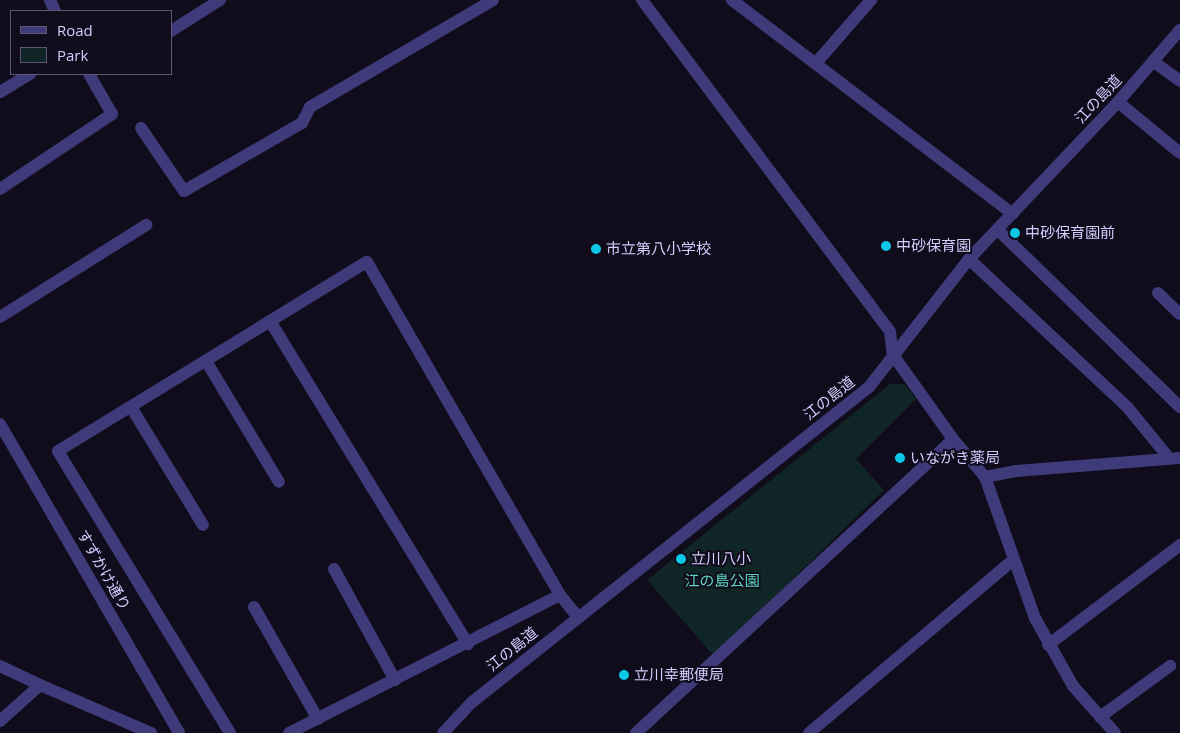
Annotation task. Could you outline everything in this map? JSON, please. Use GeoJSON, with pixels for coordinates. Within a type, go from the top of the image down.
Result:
{"type":"FeatureCollection","features":[{"type":"Feature","properties":{"kind":"street"},"geometry":{"type":"LineString","coordinates":[[172,29],[220,0]]}},
{"type":"Feature","properties":{"kind":"street"},"geometry":{"type":"LineString","coordinates":[[141,128],[184,191],[302,123],[310,107],[493,0]]}},
{"type":"Feature","properties":{"kind":"street"},"geometry":{"type":"LineString","coordinates":[[642,0],[890,332],[893,355],[953,439],[985,477],[999,513],[1028,602],[1048,644],[1073,686],[1115,733]]}},
{"type":"Feature","properties":{"kind":"street"},"geometry":{"type":"LineString","coordinates":[[732,0],[1013,214]]}},
{"type":"Feature","properties":{"kind":"street"},"geometry":{"type":"LineString","coordinates":[[816,63],[872,0]]}},
{"type":"Feature","properties":{"kind":"street","name":"江の島道"},"geometry":{"type":"LineString","coordinates":[[443,733],[471,703],[869,387],[969,259],[1118,102],[1180,30]]}},
{"type":"Feature","properties":{"kind":"street"},"geometry":{"type":"LineString","coordinates":[[1154,62],[1180,81]]}},
{"type":"Feature","properties":{"kind":"street"},"geometry":{"type":"LineString","coordinates":[[0,92],[28,75]]}},
{"type":"Feature","properties":{"kind":"street"},"geometry":{"type":"LineString","coordinates":[[0,190],[112,114],[94,76]]}},
{"type":"Feature","properties":{"kind":"street"},"geometry":{"type":"LineString","coordinates":[[1118,102],[1180,153]]}},
{"type":"Feature","properties":{"kind":"street"},"geometry":{"type":"LineString","coordinates":[[0,317],[146,225]]}},
{"type":"Feature","properties":{"kind":"street"},"geometry":{"type":"LineString","coordinates":[[998,230],[1180,407]]}},
{"type":"Feature","properties":{"kind":"street"},"geometry":{"type":"LineString","coordinates":[[969,259],[1128,408],[1175,458]]}},
{"type":"Feature","properties":{"kind":"street"},"geometry":{"type":"LineString","coordinates":[[230,733],[58,451],[367,262],[560,595],[578,617]]}},
{"type":"Feature","properties":{"kind":"street"},"geometry":{"type":"LineString","coordinates":[[1158,293],[1180,314]]}},
{"type":"Feature","properties":{"kind":"street"},"geometry":{"type":"LineString","coordinates":[[270,321],[468,644]]}},
{"type":"Feature","properties":{"kind":"street"},"geometry":{"type":"LineString","coordinates":[[206,361],[279,482]]}},
{"type":"Feature","properties":{"kind":"street"},"geometry":{"type":"LineString","coordinates":[[131,407],[203,525]]}},
{"type":"Feature","properties":{"kind":"street","name":"すずかけ通り"},"geometry":{"type":"LineString","coordinates":[[0,424],[179,733]]}},
{"type":"Feature","properties":{"kind":"street"},"geometry":{"type":"LineString","coordinates":[[636,733],[953,439]]}},
{"type":"Feature","properties":{"kind":"street"},"geometry":{"type":"LineString","coordinates":[[985,477],[1016,471],[1175,458]]}},
{"type":"Feature","properties":{"kind":"street"},"geometry":{"type":"LineString","coordinates":[[1048,644],[1180,545]]}},
{"type":"Feature","properties":{"kind":"street"},"geometry":{"type":"LineString","coordinates":[[809,733],[1013,560]]}},
{"type":"Feature","properties":{"kind":"street"},"geometry":{"type":"LineString","coordinates":[[334,569],[395,680]]}},
{"type":"Feature","properties":{"kind":"street"},"geometry":{"type":"LineString","coordinates":[[289,733],[468,644],[560,595]]}},
{"type":"Feature","properties":{"kind":"street"},"geometry":{"type":"LineString","coordinates":[[254,607],[318,719]]}},
{"type":"Feature","properties":{"kind":"street"},"geometry":{"type":"LineString","coordinates":[[0,666],[151,733]]}},
{"type":"Feature","properties":{"kind":"street"},"geometry":{"type":"LineString","coordinates":[[1100,717],[1170,666]]}},
{"type":"Feature","properties":{"kind":"street"},"geometry":{"type":"LineString","coordinates":[[0,720],[40,685]]}},
{"type":"Feature","properties":{"kind":"green space","name":"江の島公園"},"geometry":{"type":"Polygon","coordinates":[[[890,384],[904,384],[916,399],[856,459],[884,490],[714,656],[647,580],[890,384]]]}},
{"type":"Feature","properties":{"kind":"place","name":"中砂保育園前"},"geometry":{"type":"Point","coordinates":[1015,233]}},
{"type":"Feature","properties":{"kind":"place","name":"中砂保育園"},"geometry":{"type":"Point","coordinates":[886,246]}},
{"type":"Feature","properties":{"kind":"place","name":"市立第八小学校"},"geometry":{"type":"Point","coordinates":[596,249]}},
{"type":"Feature","properties":{"kind":"place","name":"いながき薬局"},"geometry":{"type":"Point","coordinates":[900,458]}},
{"type":"Feature","properties":{"kind":"place","name":"立川八小"},"geometry":{"type":"Point","coordinates":[681,559]}},
{"type":"Feature","properties":{"kind":"place","name":"立川幸郵便局"},"geometry":{"type":"Point","coordinates":[624,675]}}]}
